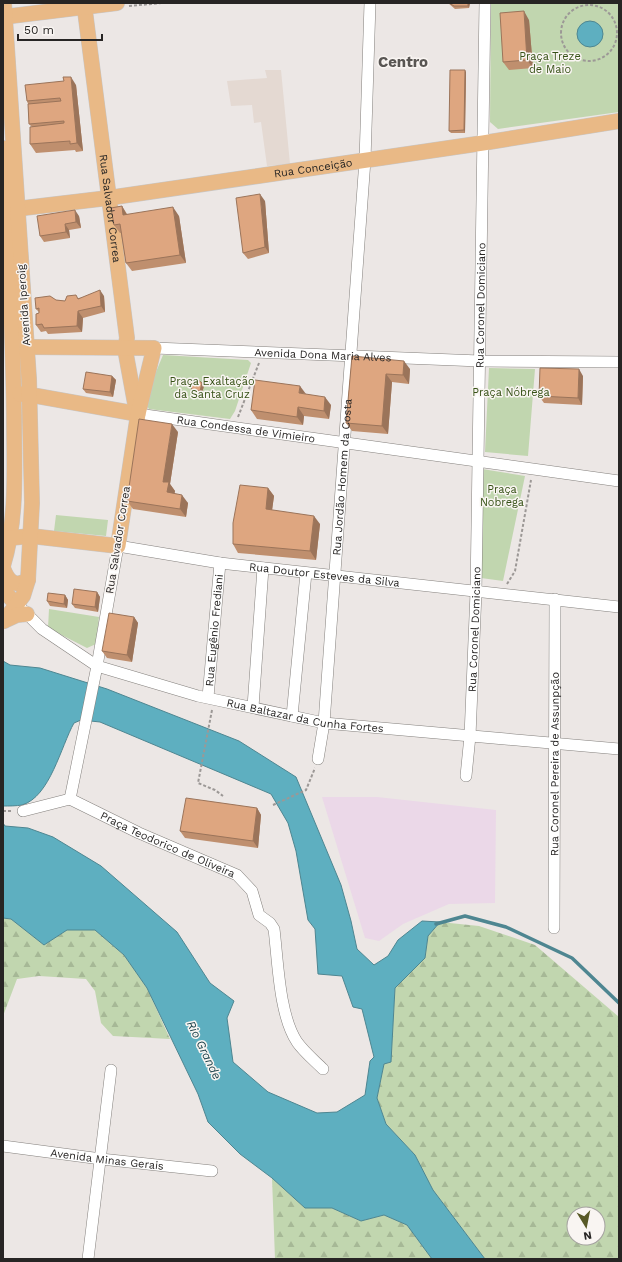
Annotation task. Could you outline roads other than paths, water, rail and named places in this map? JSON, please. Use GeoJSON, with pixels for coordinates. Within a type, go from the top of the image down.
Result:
{"type":"FeatureCollection","features":[{"type":"Feature","properties":{"kind":"main road"},"geometry":{"type":"LineString","coordinates":[[4,12],[117,3]]}},
{"type":"Feature","properties":{"kind":"main road","name":"Rua Salvador Correa"},"geometry":{"type":"LineString","coordinates":[[84,5],[127,338],[125,349],[138,414]]}},
{"type":"Feature","properties":{"kind":"main road","name":"Avenida Iperoig"},"geometry":{"type":"LineString","coordinates":[[3,567],[10,538],[14,491],[13,209],[4,12]]}},
{"type":"Feature","properties":{"kind":"main road","name":"Rua Conceição"},"geometry":{"type":"LineString","coordinates":[[13,209],[108,198],[483,143],[619,121]]}},
{"type":"Feature","properties":{"kind":"main road","name":"Avenida Iperoig"},"geometry":{"type":"LineString","coordinates":[[3,148],[13,209],[27,347],[30,395],[31,536],[28,580],[23,596],[16,608]]}},
{"type":"Feature","properties":{"kind":"main road","name":"Avenida Dona Maria Alves"},"geometry":{"type":"LineString","coordinates":[[27,347],[125,349],[154,348]]}},
{"type":"Feature","properties":{"kind":"main road","name":"Rua Salvador Correa"},"geometry":{"type":"LineString","coordinates":[[118,546],[138,414],[154,348]]}},
{"type":"Feature","properties":{"kind":"main road","name":"Rua Condessa de Vimieiro"},"geometry":{"type":"LineString","coordinates":[[13,394],[30,395],[138,414]]}},
{"type":"Feature","properties":{"kind":"main road","name":"Rua Doutor Esteves da Silva"},"geometry":{"type":"LineString","coordinates":[[10,538],[31,536],[118,546]]}},
{"type":"Feature","properties":{"kind":"main road"},"geometry":{"type":"LineString","coordinates":[[3,567],[9,581],[12,583],[22,584],[28,580]]}},
{"type":"Feature","properties":{"kind":"main road"},"geometry":{"type":"LineString","coordinates":[[3,590],[16,608]]}},
{"type":"Feature","properties":{"kind":"main road"},"geometry":{"type":"LineString","coordinates":[[3,622],[16,608]]}},
{"type":"Feature","properties":{"kind":"main road"},"geometry":{"type":"LineString","coordinates":[[3,622],[12,616],[16,608]]}},
{"type":"Feature","properties":{"kind":"street","name":"Rua Jordão Homem da Costa"},"geometry":{"type":"LineString","coordinates":[[318,759],[324,723],[352,356],[365,160],[370,3]]}},
{"type":"Feature","properties":{"kind":"street","name":"Rua Coronel Domiciano"},"geometry":{"type":"LineString","coordinates":[[466,776],[470,736],[476,592],[485,3]]}},
{"type":"Feature","properties":{"kind":"street","name":"Avenida Dona Maria Alves"},"geometry":{"type":"LineString","coordinates":[[154,348],[480,361],[619,362]]}},
{"type":"Feature","properties":{"kind":"street","name":"Rua Condessa de Vimieiro"},"geometry":{"type":"LineString","coordinates":[[138,414],[619,481]]}},
{"type":"Feature","properties":{"kind":"street","name":"Rua Doutor Esteves da Silva"},"geometry":{"type":"LineString","coordinates":[[118,546],[220,563],[619,607]]}},
{"type":"Feature","properties":{"kind":"street","name":"Rua Salvador Correa"},"geometry":{"type":"LineString","coordinates":[[70,799],[97,670],[118,546]]}},
{"type":"Feature","properties":{"kind":"street","name":"Rua Eugênio Frediani"},"geometry":{"type":"LineString","coordinates":[[208,697],[220,563]]}},
{"type":"Feature","properties":{"kind":"street"},"geometry":{"type":"LineString","coordinates":[[253,708],[263,568]]}},
{"type":"Feature","properties":{"kind":"street"},"geometry":{"type":"LineString","coordinates":[[292,716],[306,573]]}},
{"type":"Feature","properties":{"kind":"street","name":"Rua Coronel Pereira de Assunpção"},"geometry":{"type":"LineString","coordinates":[[554,928],[555,599]]}},
{"type":"Feature","properties":{"kind":"street","name":"Rua Baltazar da Cunha Fortes"},"geometry":{"type":"LineString","coordinates":[[16,608],[97,670],[253,708],[324,723],[619,748]]}},
{"type":"Feature","properties":{"kind":"street"},"geometry":{"type":"LineString","coordinates":[[23,811],[70,799]]}},
{"type":"Feature","properties":{"kind":"street","name":"Praça Teodorico de Oliveira"},"geometry":{"type":"LineString","coordinates":[[70,799],[139,833],[237,875],[248,886],[252,891],[259,915],[270,923],[274,929],[286,1016],[297,1042],[323,1069]]}},
{"type":"Feature","properties":{"kind":"street"},"geometry":{"type":"LineString","coordinates":[[88,1259],[111,1070]]}},
{"type":"Feature","properties":{"kind":"street","name":"Avenida Minas Gerais"},"geometry":{"type":"LineString","coordinates":[[3,1146],[101,1159],[212,1171]]}},
{"type":"Feature","properties":{"kind":"water"},"geometry":{"type":"Polygon","coordinates":[[[590,21],[599,25],[603,34],[599,43],[590,47],[581,43],[577,34],[581,25],[590,21]]]}},
{"type":"Feature","properties":{"kind":"water","name":"Rio Grande"},"geometry":{"type":"Polygon","coordinates":[[[3,661],[10,665],[40,668],[107,689],[239,741],[296,777],[341,885],[357,949],[374,965],[388,956],[398,940],[422,921],[440,922],[428,936],[425,958],[395,988],[391,1062],[384,1064],[377,1098],[386,1124],[415,1155],[433,1190],[485,1259],[432,1259],[407,1225],[384,1215],[361,1221],[332,1208],[305,1208],[272,1178],[240,1154],[208,1122],[198,1094],[147,988],[124,955],[95,930],[67,930],[44,945],[11,919],[3,918],[3,823],[5,826],[28,828],[53,837],[101,866],[177,932],[210,983],[234,1001],[227,1018],[233,1062],[268,1092],[317,1113],[337,1112],[365,1095],[370,1061],[374,1057],[362,1009],[353,1007],[342,976],[318,974],[315,929],[308,920],[296,851],[288,823],[271,794],[100,722],[81,720],[74,723],[54,770],[40,792],[32,800],[22,805],[3,806],[3,661]]]}},
{"type":"Feature","properties":{"kind":"waterway"},"geometry":{"type":"LineString","coordinates":[[436,924],[465,916],[506,927],[572,958],[619,1003]]}},
{"type":"Feature","properties":{"kind":"district","name":"Centro"},"geometry":{"type":"Point","coordinates":[403,62]}},
{"type":"Feature","properties":{"kind":"park label","name":"Praça Treze de Maio"},"geometry":{"type":"Point","coordinates":[550,62]}},
{"type":"Feature","properties":{"kind":"park label","name":"Praça Exaltação da Santa Cruz"},"geometry":{"type":"Point","coordinates":[212,387]}},
{"type":"Feature","properties":{"kind":"park label","name":"Praça Nóbrega"},"geometry":{"type":"Point","coordinates":[511,392]}},
{"type":"Feature","properties":{"kind":"park label","name":"Praça Nobrega"},"geometry":{"type":"Point","coordinates":[502,495]}}]}
